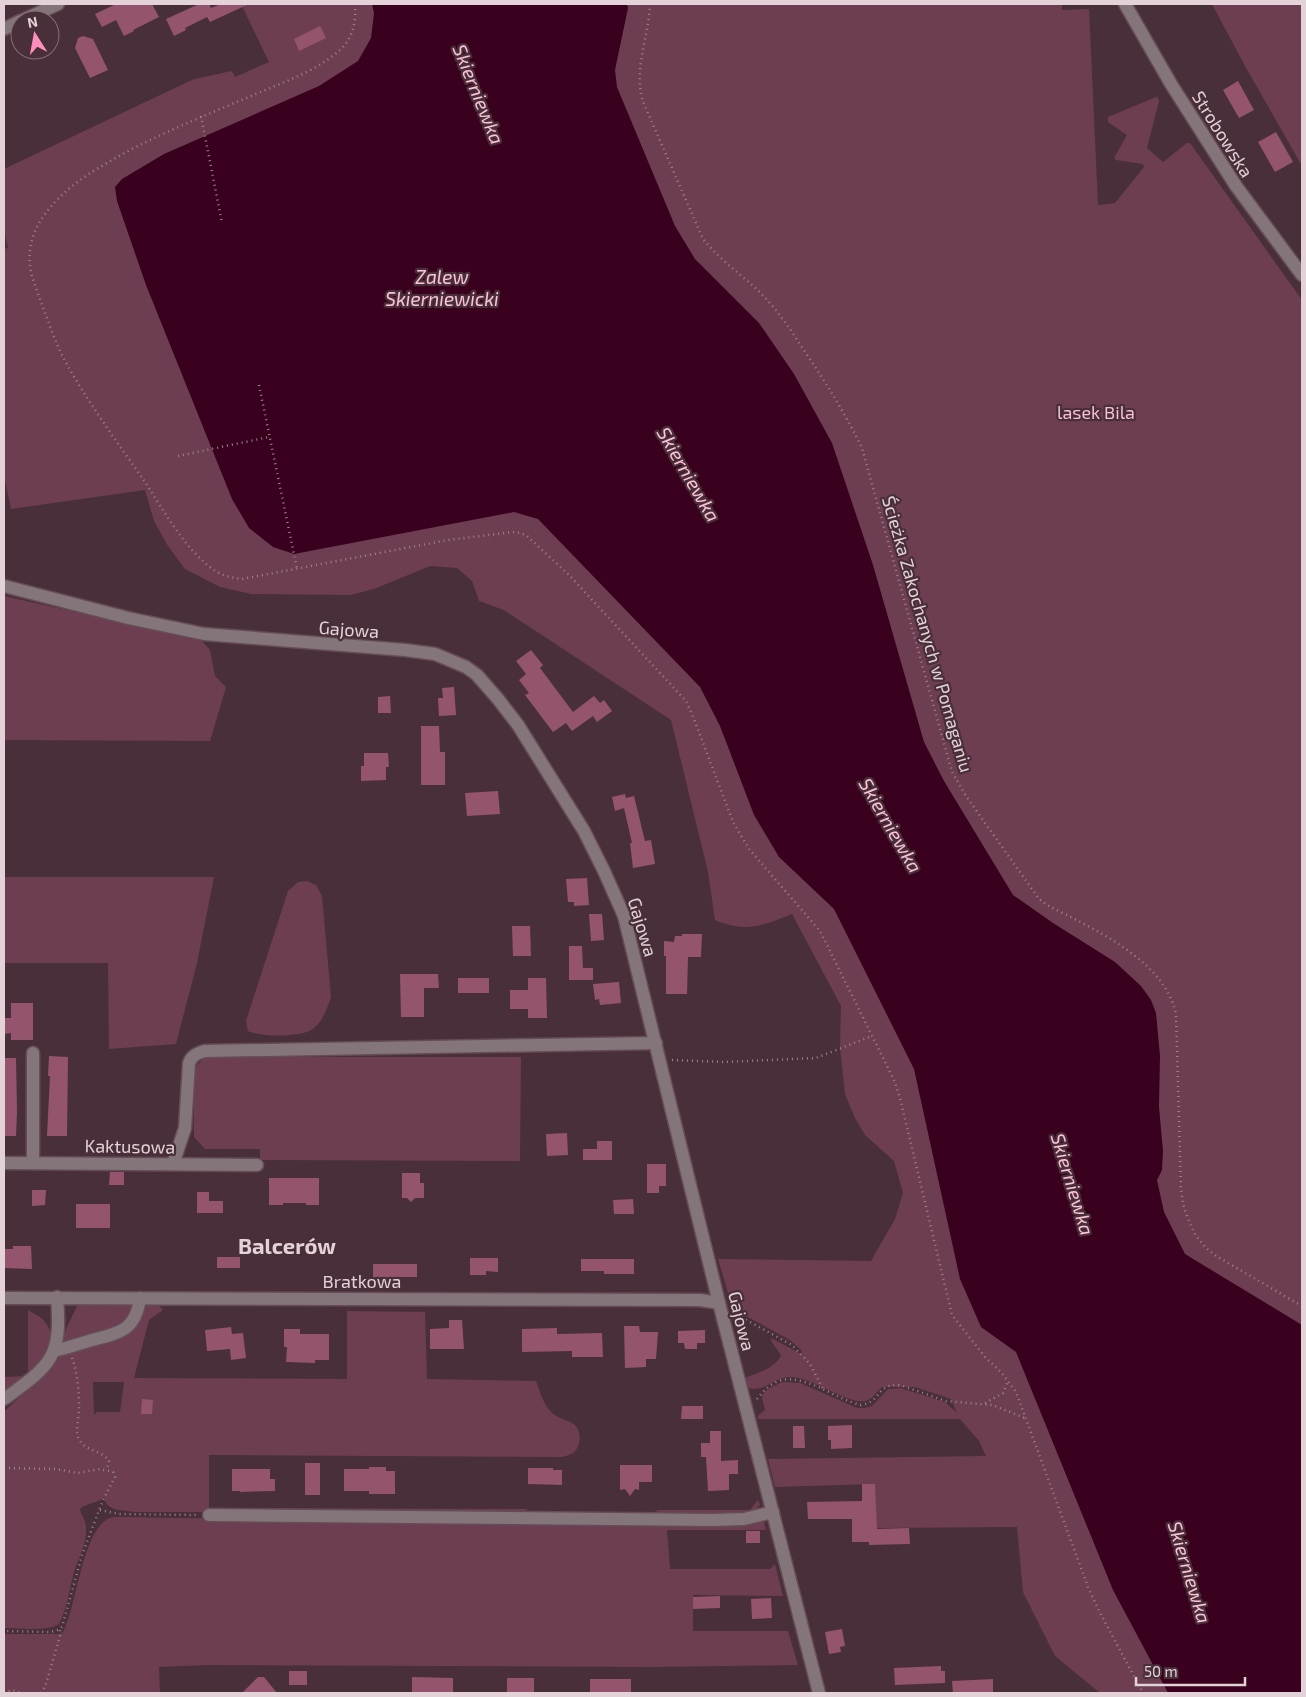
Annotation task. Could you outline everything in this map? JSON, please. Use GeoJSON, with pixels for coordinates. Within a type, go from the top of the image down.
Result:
{"type":"FeatureCollection","features":[{"type":"Feature","properties":{"kind":"street"},"geometry":{"type":"LineString","coordinates":[[45,10],[58,4]]}},
{"type":"Feature","properties":{"kind":"street","name":"Strobowska"},"geometry":{"type":"LineString","coordinates":[[1125,4],[1171,84],[1236,186],[1302,276]]}},
{"type":"Feature","properties":{"kind":"street","name":"Gajowa"},"geometry":{"type":"LineString","coordinates":[[4,586],[128,618],[204,634],[434,654],[466,667],[478,675],[518,725],[584,831],[624,916],[719,1303],[819,1693]]}},
{"type":"Feature","properties":{"kind":"street"},"geometry":{"type":"LineString","coordinates":[[173,1164],[185,1128],[189,1063],[191,1058],[197,1053],[205,1051],[656,1044]]}},
{"type":"Feature","properties":{"kind":"street"},"geometry":{"type":"LineString","coordinates":[[33,1053],[33,1163]]}},
{"type":"Feature","properties":{"kind":"street","name":"Kaktusowa"},"geometry":{"type":"LineString","coordinates":[[4,1162],[257,1165]]}},
{"type":"Feature","properties":{"kind":"street"},"geometry":{"type":"LineString","coordinates":[[4,1400],[44,1368],[54,1351],[59,1329],[57,1297]]}},
{"type":"Feature","properties":{"kind":"street","name":"Bratkowa"},"geometry":{"type":"LineString","coordinates":[[4,1298],[680,1300],[719,1303]]}},
{"type":"Feature","properties":{"kind":"street"},"geometry":{"type":"LineString","coordinates":[[54,1351],[112,1335],[128,1327],[137,1312],[140,1298]]}},
{"type":"Feature","properties":{"kind":"street"},"geometry":{"type":"LineString","coordinates":[[209,1515],[713,1520],[744,1519],[773,1512]]}},
{"type":"Feature","properties":{"kind":"path"},"geometry":{"type":"LineString","coordinates":[[355,4],[354,27],[347,41],[337,52],[306,71],[201,116],[117,157],[85,176],[62,195],[44,215],[35,232],[30,250],[31,272],[59,348],[70,370],[185,542],[212,570],[233,578],[242,579],[448,540],[513,532],[527,536],[568,575],[686,701],[733,822],[749,849],[820,931],[898,1087],[952,1315],[1016,1392],[1088,1587],[1143,1693]]}},
{"type":"Feature","properties":{"kind":"path","name":"Ścieżka Zakochanych w Pomaganiu"},"geometry":{"type":"LineString","coordinates":[[650,4],[648,28],[639,78],[644,104],[703,239],[758,290],[784,320],[843,410],[862,448],[952,772],[966,796],[1040,899],[1047,905],[1105,934],[1138,960],[1165,985],[1174,1003],[1176,1014],[1181,1189],[1188,1219],[1201,1243],[1216,1256],[1302,1306]]}},
{"type":"Feature","properties":{"kind":"path"},"geometry":{"type":"LineString","coordinates":[[201,116],[222,223]]}},
{"type":"Feature","properties":{"kind":"path"},"geometry":{"type":"LineString","coordinates":[[259,385],[297,569]]}},
{"type":"Feature","properties":{"kind":"path"},"geometry":{"type":"LineString","coordinates":[[178,456],[269,436]]}},
{"type":"Feature","properties":{"kind":"path"},"geometry":{"type":"LineString","coordinates":[[660,1060],[724,1062],[816,1058],[872,1035]]}},
{"type":"Feature","properties":{"kind":"path"},"geometry":{"type":"LineString","coordinates":[[719,1303],[738,1316],[792,1345],[810,1364],[824,1390]]}},
{"type":"Feature","properties":{"kind":"path"},"geometry":{"type":"LineString","coordinates":[[68,1348],[76,1371],[79,1440],[106,1457],[109,1461],[107,1469]]}},
{"type":"Feature","properties":{"kind":"path"},"geometry":{"type":"LineString","coordinates":[[746,1408],[765,1390],[779,1381],[795,1380],[860,1406],[874,1401],[883,1389],[893,1385],[900,1385],[951,1402],[985,1404],[999,1407],[1026,1418]]}},
{"type":"Feature","properties":{"kind":"path"},"geometry":{"type":"LineString","coordinates":[[985,1404],[1002,1393],[1008,1381]]}},
{"type":"Feature","properties":{"kind":"path"},"geometry":{"type":"LineString","coordinates":[[4,1468],[56,1469],[78,1473],[92,1469],[107,1469],[113,1472],[115,1477],[82,1555],[45,1687],[41,1693]]}},
{"type":"Feature","properties":{"kind":"path"},"geometry":{"type":"LineString","coordinates":[[100,1510],[119,1514],[209,1515]]}},
{"type":"Feature","properties":{"kind":"path"},"geometry":{"type":"LineString","coordinates":[[4,1631],[50,1632],[60,1629]]}},
{"type":"Feature","properties":{"kind":"path"},"geometry":{"type":"LineString","coordinates":[[4,1693],[12,1690],[22,1693]]}},
{"type":"Feature","properties":{"kind":"green space","name":"lasek Bila"},"geometry":{"type":"Polygon","coordinates":[[[241,4],[1062,4],[1062,10],[1089,9],[1098,205],[1115,203],[1144,167],[1143,164],[1116,160],[1114,158],[1127,135],[1108,122],[1108,117],[1156,97],[1159,101],[1147,148],[1163,162],[1187,143],[1190,143],[1302,300],[1302,1693],[1100,1693],[1055,1656],[1023,1592],[1017,1527],[876,1528],[875,1484],[775,1487],[768,1459],[986,1456],[979,1441],[960,1419],[758,1419],[758,1416],[765,1410],[763,1394],[768,1389],[782,1382],[800,1383],[857,1408],[872,1406],[888,1389],[900,1388],[945,1402],[957,1413],[951,1399],[915,1387],[882,1387],[870,1399],[861,1401],[852,1400],[800,1378],[785,1378],[760,1388],[748,1388],[745,1378],[771,1367],[779,1360],[781,1355],[771,1338],[803,1355],[801,1350],[790,1340],[733,1309],[718,1259],[871,1261],[895,1219],[903,1193],[894,1161],[865,1135],[855,1118],[845,1094],[840,1048],[841,1006],[792,914],[763,925],[745,927],[715,920],[708,872],[671,720],[504,610],[479,601],[472,581],[457,568],[430,566],[374,589],[350,595],[251,594],[220,587],[185,569],[168,546],[154,521],[145,490],[11,509],[4,476],[4,249],[8,248],[4,231],[4,169],[194,79],[232,71],[235,77],[269,62],[241,4]]]}},
{"type":"Feature","properties":{"kind":"green space"},"geometry":{"type":"Polygon","coordinates":[[[1212,4],[1302,4],[1302,166],[1245,66],[1212,4]]]}},
{"type":"Feature","properties":{"kind":"green space"},"geometry":{"type":"Polygon","coordinates":[[[4,596],[201,640],[210,650],[215,676],[226,687],[210,741],[4,740],[4,596]]]}},
{"type":"Feature","properties":{"kind":"green space"},"geometry":{"type":"Polygon","coordinates":[[[4,877],[214,877],[197,963],[176,1044],[109,1049],[108,963],[4,963],[4,877]]]}},
{"type":"Feature","properties":{"kind":"green space"},"geometry":{"type":"Polygon","coordinates":[[[307,881],[316,885],[322,896],[331,997],[326,1010],[314,1028],[301,1034],[282,1036],[248,1031],[246,1021],[288,891],[298,882],[307,881]]]}},
{"type":"Feature","properties":{"kind":"green space"},"geometry":{"type":"Polygon","coordinates":[[[205,1057],[521,1057],[520,1161],[260,1160],[260,1149],[205,1149],[194,1137],[194,1068],[205,1057]]]}},
{"type":"Feature","properties":{"kind":"green space"},"geometry":{"type":"Polygon","coordinates":[[[129,1303],[134,1305],[125,1325],[60,1347],[67,1327],[77,1306],[80,1304],[129,1303]]]}},
{"type":"Feature","properties":{"kind":"green space"},"geometry":{"type":"Polygon","coordinates":[[[151,1304],[158,1305],[163,1310],[149,1320],[134,1378],[347,1379],[347,1311],[425,1312],[427,1379],[536,1381],[548,1409],[558,1417],[575,1425],[578,1429],[580,1437],[578,1446],[573,1453],[562,1457],[209,1455],[209,1508],[528,1509],[522,1512],[136,1512],[112,1508],[105,1502],[104,1497],[80,1509],[86,1525],[85,1539],[74,1572],[64,1613],[59,1624],[40,1629],[4,1628],[4,1412],[52,1365],[59,1355],[110,1339],[146,1306],[151,1304]],[[93,1382],[94,1415],[97,1412],[120,1412],[124,1382],[93,1382]]]}},
{"type":"Feature","properties":{"kind":"green space"},"geometry":{"type":"Polygon","coordinates":[[[28,1310],[42,1319],[48,1327],[52,1342],[50,1351],[38,1369],[4,1395],[4,1377],[28,1376],[28,1310]]]}},
{"type":"Feature","properties":{"kind":"green space"},"geometry":{"type":"Polygon","coordinates":[[[758,1500],[760,1505],[751,1513],[738,1515],[662,1514],[654,1510],[750,1510],[758,1500]]]}},
{"type":"Feature","properties":{"kind":"green space"},"geometry":{"type":"Polygon","coordinates":[[[113,1517],[710,1527],[764,1522],[766,1530],[667,1530],[670,1569],[770,1569],[775,1564],[783,1596],[693,1595],[693,1631],[788,1631],[798,1665],[651,1667],[210,1665],[159,1667],[160,1693],[4,1693],[4,1634],[59,1634],[63,1632],[91,1541],[106,1520],[113,1517]]]}},
{"type":"Feature","properties":{"kind":"water","name":"Zalew Skierniewicki"},"geometry":{"type":"Polygon","coordinates":[[[372,4],[627,4],[628,8],[615,70],[617,87],[675,226],[695,259],[759,323],[794,374],[832,443],[873,565],[924,742],[944,781],[1013,895],[1115,962],[1141,986],[1151,1000],[1156,1013],[1160,1056],[1159,1107],[1163,1151],[1162,1170],[1157,1180],[1164,1212],[1185,1254],[1302,1325],[1302,1693],[1168,1693],[1113,1590],[1016,1352],[981,1327],[960,1279],[914,1069],[834,909],[779,857],[754,815],[720,726],[700,687],[538,519],[514,512],[294,554],[273,547],[249,528],[232,499],[146,285],[117,201],[115,187],[122,179],[164,154],[319,86],[358,61],[371,38],[374,13],[372,4]]]}},
{"type":"Feature","properties":{"kind":"building"},"geometry":{"type":"Polygon","coordinates":[[[116,4],[152,4],[159,17],[124,36],[116,20],[102,27],[95,14],[116,4]]]}},
{"type":"Feature","properties":{"kind":"building"},"geometry":{"type":"Polygon","coordinates":[[[199,4],[209,4],[211,8],[221,4],[249,4],[210,22],[207,17],[174,36],[166,19],[199,4]]]}},
{"type":"Feature","properties":{"kind":"building"},"geometry":{"type":"Polygon","coordinates":[[[320,26],[326,38],[299,51],[294,39],[320,26]]]}},
{"type":"Feature","properties":{"kind":"building"},"geometry":{"type":"Polygon","coordinates":[[[83,36],[93,39],[108,70],[90,78],[75,48],[78,38],[83,36]]]}},
{"type":"Feature","properties":{"kind":"building"},"geometry":{"type":"Polygon","coordinates":[[[1238,81],[1254,110],[1239,118],[1223,90],[1238,81]]]}},
{"type":"Feature","properties":{"kind":"building"},"geometry":{"type":"Polygon","coordinates":[[[1276,132],[1293,162],[1275,172],[1258,142],[1276,132]]]}},
{"type":"Feature","properties":{"kind":"building"},"geometry":{"type":"Polygon","coordinates":[[[531,650],[543,665],[540,668],[573,712],[594,696],[600,703],[604,700],[612,711],[597,722],[593,716],[572,731],[566,723],[553,732],[525,695],[529,693],[519,680],[526,674],[516,661],[531,650]]]}},
{"type":"Feature","properties":{"kind":"building"},"geometry":{"type":"Polygon","coordinates":[[[454,687],[456,715],[439,716],[438,698],[443,698],[442,688],[454,687]]]}},
{"type":"Feature","properties":{"kind":"building"},"geometry":{"type":"Polygon","coordinates":[[[390,696],[391,713],[378,713],[378,697],[390,696]]]}},
{"type":"Feature","properties":{"kind":"building"},"geometry":{"type":"Polygon","coordinates":[[[421,726],[439,726],[440,752],[445,752],[445,785],[421,785],[421,726]]]}},
{"type":"Feature","properties":{"kind":"building"},"geometry":{"type":"Polygon","coordinates":[[[364,753],[388,753],[389,767],[386,767],[386,780],[361,781],[361,766],[364,766],[364,753]]]}},
{"type":"Feature","properties":{"kind":"building"},"geometry":{"type":"Polygon","coordinates":[[[498,791],[500,814],[467,816],[465,793],[498,791]]]}},
{"type":"Feature","properties":{"kind":"building"},"geometry":{"type":"Polygon","coordinates":[[[625,794],[626,798],[634,796],[645,841],[651,840],[655,864],[633,868],[630,843],[632,843],[624,808],[615,811],[612,797],[625,794]]]}},
{"type":"Feature","properties":{"kind":"building"},"geometry":{"type":"Polygon","coordinates":[[[587,878],[589,905],[574,906],[574,902],[568,902],[566,879],[587,878]]]}},
{"type":"Feature","properties":{"kind":"building"},"geometry":{"type":"Polygon","coordinates":[[[589,914],[602,914],[604,940],[591,941],[589,914]]]}},
{"type":"Feature","properties":{"kind":"building"},"geometry":{"type":"Polygon","coordinates":[[[512,926],[530,926],[531,956],[513,956],[512,926]]]}},
{"type":"Feature","properties":{"kind":"building"},"geometry":{"type":"Polygon","coordinates":[[[682,934],[702,934],[701,957],[688,957],[687,994],[666,994],[664,941],[674,942],[675,936],[682,936],[682,934]]]}},
{"type":"Feature","properties":{"kind":"building"},"geometry":{"type":"Polygon","coordinates":[[[569,946],[582,946],[583,968],[593,968],[593,980],[569,980],[569,946]]]}},
{"type":"Feature","properties":{"kind":"building"},"geometry":{"type":"Polygon","coordinates":[[[400,974],[438,974],[439,988],[424,988],[424,1017],[401,1017],[400,974]]]}},
{"type":"Feature","properties":{"kind":"building"},"geometry":{"type":"Polygon","coordinates":[[[458,978],[489,978],[489,993],[458,993],[458,978]]]}},
{"type":"Feature","properties":{"kind":"building"},"geometry":{"type":"Polygon","coordinates":[[[528,978],[546,978],[547,1018],[528,1018],[528,1009],[510,1009],[510,990],[528,990],[528,978]]]}},
{"type":"Feature","properties":{"kind":"building"},"geometry":{"type":"Polygon","coordinates":[[[619,982],[621,1003],[600,1005],[599,999],[595,1000],[593,984],[619,982]]]}},
{"type":"Feature","properties":{"kind":"building"},"geometry":{"type":"Polygon","coordinates":[[[11,1003],[33,1003],[33,1040],[11,1040],[11,1033],[4,1034],[4,1018],[11,1018],[11,1003]]]}},
{"type":"Feature","properties":{"kind":"building"},"geometry":{"type":"Polygon","coordinates":[[[49,1056],[68,1057],[67,1136],[47,1136],[49,1056]]]}},
{"type":"Feature","properties":{"kind":"building"},"geometry":{"type":"Polygon","coordinates":[[[4,1058],[16,1058],[16,1136],[4,1136],[4,1058]]]}},
{"type":"Feature","properties":{"kind":"building"},"geometry":{"type":"Polygon","coordinates":[[[567,1133],[568,1155],[547,1156],[546,1134],[567,1133]]]}},
{"type":"Feature","properties":{"kind":"building"},"geometry":{"type":"Polygon","coordinates":[[[597,1141],[612,1141],[612,1160],[583,1160],[583,1149],[597,1149],[597,1141]]]}},
{"type":"Feature","properties":{"kind":"building"},"geometry":{"type":"Polygon","coordinates":[[[647,1164],[666,1164],[666,1186],[659,1186],[659,1193],[647,1193],[647,1164]]]}},
{"type":"Feature","properties":{"kind":"building"},"geometry":{"type":"Polygon","coordinates":[[[110,1172],[124,1172],[124,1185],[109,1185],[110,1172]]]}},
{"type":"Feature","properties":{"kind":"building"},"geometry":{"type":"Polygon","coordinates":[[[402,1173],[420,1173],[420,1183],[424,1183],[424,1198],[415,1198],[411,1202],[407,1198],[402,1198],[402,1173]]]}},
{"type":"Feature","properties":{"kind":"building"},"geometry":{"type":"Polygon","coordinates":[[[269,1178],[319,1178],[319,1205],[283,1203],[283,1205],[269,1205],[269,1178]]]}},
{"type":"Feature","properties":{"kind":"building"},"geometry":{"type":"Polygon","coordinates":[[[32,1190],[46,1190],[45,1205],[32,1206],[32,1190]]]}},
{"type":"Feature","properties":{"kind":"building"},"geometry":{"type":"Polygon","coordinates":[[[197,1192],[209,1192],[209,1201],[223,1201],[223,1213],[197,1213],[197,1192]]]}},
{"type":"Feature","properties":{"kind":"building"},"geometry":{"type":"Polygon","coordinates":[[[633,1199],[634,1214],[614,1214],[613,1200],[633,1199]]]}},
{"type":"Feature","properties":{"kind":"building"},"geometry":{"type":"Polygon","coordinates":[[[76,1204],[110,1204],[110,1228],[76,1228],[76,1204]]]}},
{"type":"Feature","properties":{"kind":"building"},"geometry":{"type":"Polygon","coordinates":[[[13,1246],[31,1246],[32,1269],[4,1268],[5,1249],[13,1249],[13,1246]]]}},
{"type":"Feature","properties":{"kind":"building"},"geometry":{"type":"Polygon","coordinates":[[[217,1257],[240,1257],[240,1268],[217,1268],[217,1257]]]}},
{"type":"Feature","properties":{"kind":"building"},"geometry":{"type":"Polygon","coordinates":[[[470,1258],[498,1258],[498,1272],[486,1271],[486,1275],[470,1275],[470,1258]]]}},
{"type":"Feature","properties":{"kind":"building"},"geometry":{"type":"Polygon","coordinates":[[[581,1259],[634,1259],[634,1274],[604,1274],[604,1271],[581,1271],[581,1259]]]}},
{"type":"Feature","properties":{"kind":"building"},"geometry":{"type":"Polygon","coordinates":[[[373,1264],[417,1264],[417,1277],[373,1277],[373,1264]]]}},
{"type":"Feature","properties":{"kind":"building"},"geometry":{"type":"Polygon","coordinates":[[[449,1320],[462,1320],[464,1349],[430,1349],[430,1329],[449,1328],[449,1320]]]}},
{"type":"Feature","properties":{"kind":"building"},"geometry":{"type":"Polygon","coordinates":[[[624,1326],[639,1326],[640,1332],[658,1332],[656,1359],[646,1359],[646,1367],[625,1368],[624,1326]]]}},
{"type":"Feature","properties":{"kind":"building"},"geometry":{"type":"Polygon","coordinates":[[[231,1327],[232,1334],[243,1333],[246,1358],[231,1360],[230,1349],[207,1351],[205,1330],[231,1327]]]}},
{"type":"Feature","properties":{"kind":"building"},"geometry":{"type":"Polygon","coordinates":[[[557,1328],[557,1334],[602,1333],[603,1357],[572,1357],[572,1351],[522,1352],[522,1329],[557,1328]]]}},
{"type":"Feature","properties":{"kind":"building"},"geometry":{"type":"Polygon","coordinates":[[[284,1329],[300,1329],[300,1334],[329,1334],[329,1360],[315,1360],[315,1363],[286,1362],[287,1347],[284,1347],[284,1329]]]}},
{"type":"Feature","properties":{"kind":"building"},"geometry":{"type":"Polygon","coordinates":[[[705,1330],[705,1343],[697,1343],[697,1349],[685,1349],[684,1343],[678,1343],[678,1331],[705,1330]]]}},
{"type":"Feature","properties":{"kind":"building"},"geometry":{"type":"Polygon","coordinates":[[[142,1399],[153,1400],[152,1414],[141,1414],[142,1399]]]}},
{"type":"Feature","properties":{"kind":"building"},"geometry":{"type":"Polygon","coordinates":[[[682,1406],[703,1406],[703,1419],[681,1419],[682,1406]]]}},
{"type":"Feature","properties":{"kind":"building"},"geometry":{"type":"Polygon","coordinates":[[[852,1425],[852,1448],[831,1449],[831,1440],[828,1440],[828,1426],[852,1425]]]}},
{"type":"Feature","properties":{"kind":"building"},"geometry":{"type":"Polygon","coordinates":[[[793,1426],[804,1426],[805,1448],[793,1448],[793,1426]]]}},
{"type":"Feature","properties":{"kind":"building"},"geometry":{"type":"Polygon","coordinates":[[[710,1431],[721,1431],[721,1461],[738,1460],[738,1474],[729,1474],[729,1490],[708,1491],[706,1457],[701,1457],[701,1443],[710,1443],[710,1431]]]}},
{"type":"Feature","properties":{"kind":"building"},"geometry":{"type":"Polygon","coordinates":[[[305,1463],[320,1463],[320,1495],[305,1495],[305,1463]]]}},
{"type":"Feature","properties":{"kind":"building"},"geometry":{"type":"Polygon","coordinates":[[[620,1465],[652,1465],[652,1482],[639,1482],[639,1490],[635,1489],[630,1496],[625,1489],[620,1490],[620,1465]]]}},
{"type":"Feature","properties":{"kind":"building"},"geometry":{"type":"Polygon","coordinates":[[[369,1467],[386,1467],[386,1471],[395,1471],[395,1494],[369,1494],[369,1491],[344,1491],[344,1469],[369,1469],[369,1467]]]}},
{"type":"Feature","properties":{"kind":"building"},"geometry":{"type":"Polygon","coordinates":[[[528,1468],[562,1470],[562,1485],[528,1484],[528,1468]]]}},
{"type":"Feature","properties":{"kind":"building"},"geometry":{"type":"Polygon","coordinates":[[[232,1469],[270,1469],[270,1479],[275,1479],[275,1491],[232,1491],[232,1469]]]}},
{"type":"Feature","properties":{"kind":"building"},"geometry":{"type":"Polygon","coordinates":[[[862,1484],[875,1484],[877,1529],[909,1528],[910,1544],[869,1545],[869,1542],[852,1542],[852,1519],[808,1519],[807,1502],[862,1501],[862,1484]]]}},
{"type":"Feature","properties":{"kind":"building"},"geometry":{"type":"Polygon","coordinates":[[[746,1531],[760,1531],[760,1543],[746,1543],[746,1531]]]}},
{"type":"Feature","properties":{"kind":"building"},"geometry":{"type":"Polygon","coordinates":[[[720,1596],[720,1608],[693,1609],[693,1597],[720,1596]]]}},
{"type":"Feature","properties":{"kind":"building"},"geometry":{"type":"Polygon","coordinates":[[[771,1598],[772,1618],[752,1619],[751,1599],[771,1598]]]}},
{"type":"Feature","properties":{"kind":"building"},"geometry":{"type":"Polygon","coordinates":[[[842,1629],[845,1646],[840,1647],[841,1652],[829,1654],[825,1632],[842,1629]]]}},
{"type":"Feature","properties":{"kind":"building"},"geometry":{"type":"Polygon","coordinates":[[[941,1666],[941,1671],[945,1671],[945,1683],[895,1685],[894,1668],[941,1666]]]}},
{"type":"Feature","properties":{"kind":"building"},"geometry":{"type":"Polygon","coordinates":[[[289,1671],[307,1671],[307,1685],[289,1685],[289,1671]]]}},
{"type":"Feature","properties":{"kind":"building"},"geometry":{"type":"Polygon","coordinates":[[[258,1677],[264,1677],[277,1693],[242,1693],[258,1677]]]}},
{"type":"Feature","properties":{"kind":"building"},"geometry":{"type":"Polygon","coordinates":[[[412,1677],[453,1678],[453,1693],[412,1693],[412,1677]]]}},
{"type":"Feature","properties":{"kind":"building"},"geometry":{"type":"Polygon","coordinates":[[[507,1678],[534,1678],[534,1693],[507,1693],[507,1678]]]}},
{"type":"Feature","properties":{"kind":"building"},"geometry":{"type":"Polygon","coordinates":[[[590,1679],[631,1679],[631,1693],[590,1693],[590,1679]]]}},
{"type":"Feature","properties":{"kind":"building"},"geometry":{"type":"Polygon","coordinates":[[[993,1679],[993,1693],[953,1693],[952,1681],[993,1679]]]}},
{"type":"Feature","properties":{"kind":"district","name":"Balcerów"},"geometry":{"type":"Point","coordinates":[287,1245]}},
{"type":"Feature","properties":{"kind":"water label","name":"Skierniewka"},"geometry":{"type":"Point","coordinates":[479,94]}},
{"type":"Feature","properties":{"kind":"water label","name":"Skierniewka"},"geometry":{"type":"Point","coordinates":[689,474]}},
{"type":"Feature","properties":{"kind":"water label","name":"Skierniewka"},"geometry":{"type":"Point","coordinates":[891,825]}},
{"type":"Feature","properties":{"kind":"water label","name":"Skierniewka"},"geometry":{"type":"Point","coordinates":[1073,1184]}},
{"type":"Feature","properties":{"kind":"water label","name":"Skierniewka"},"geometry":{"type":"Point","coordinates":[1190,1572]}}]}
